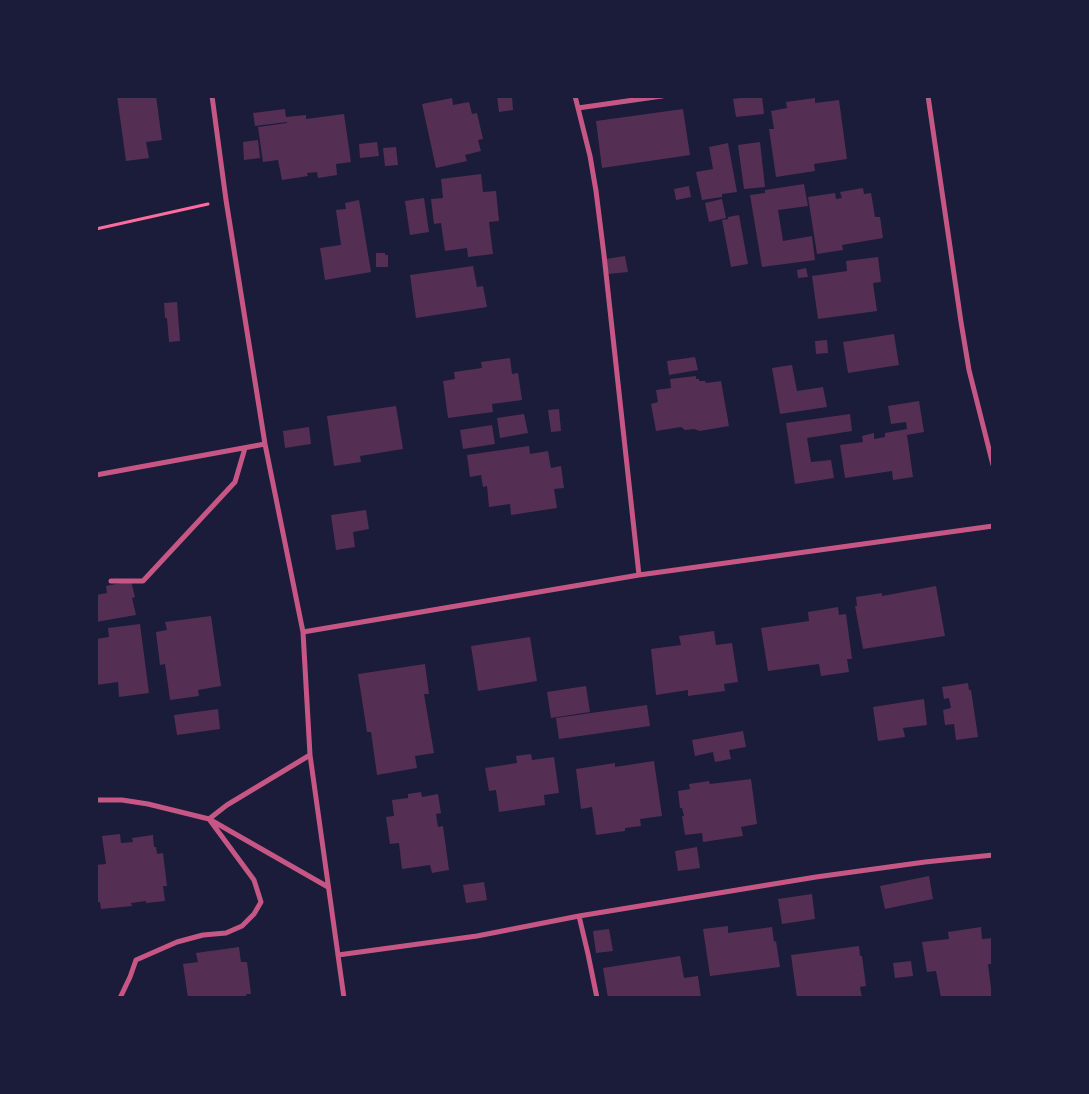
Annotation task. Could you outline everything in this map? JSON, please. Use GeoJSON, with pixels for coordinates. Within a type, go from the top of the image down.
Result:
{"type":"FeatureCollection","features":[{"type":"Feature","properties":{"kind":"street"},"geometry":{"type":"LineString","coordinates":[[212,96],[226,200],[265,444],[304,632],[310,755],[344,998]]}},
{"type":"Feature","properties":{"kind":"street"},"geometry":{"type":"LineString","coordinates":[[575,96],[590,156],[599,209],[638,575]]}},
{"type":"Feature","properties":{"kind":"street"},"geometry":{"type":"LineString","coordinates":[[578,108],[662,96]]}},
{"type":"Feature","properties":{"kind":"street"},"geometry":{"type":"LineString","coordinates":[[928,96],[962,332],[969,370],[993,465]]}},
{"type":"Feature","properties":{"kind":"street"},"geometry":{"type":"LineString","coordinates":[[96,475],[265,444]]}},
{"type":"Feature","properties":{"kind":"street"},"geometry":{"type":"LineString","coordinates":[[111,580],[144,580],[235,482],[245,448]]}},
{"type":"Feature","properties":{"kind":"street"},"geometry":{"type":"LineString","coordinates":[[304,632],[638,575],[993,526]]}},
{"type":"Feature","properties":{"kind":"street"},"geometry":{"type":"LineString","coordinates":[[209,819],[227,805],[310,755]]}},
{"type":"Feature","properties":{"kind":"street"},"geometry":{"type":"LineString","coordinates":[[96,800],[122,800],[148,804],[209,819],[328,887]]}},
{"type":"Feature","properties":{"kind":"street"},"geometry":{"type":"LineString","coordinates":[[120,998],[136,960],[177,942],[203,935],[226,933],[242,926],[254,914],[261,902],[254,880],[209,819]]}},
{"type":"Feature","properties":{"kind":"street"},"geometry":{"type":"LineString","coordinates":[[338,955],[477,936],[579,916],[866,870],[944,859],[993,855]]}},
{"type":"Feature","properties":{"kind":"street"},"geometry":{"type":"LineString","coordinates":[[579,916],[597,998]]}},
{"type":"Feature","properties":{"kind":"path"},"geometry":{"type":"LineString","coordinates":[[96,229],[226,200]]}},
{"type":"Feature","properties":{"kind":"building"},"geometry":{"type":"Polygon","coordinates":[[[117,96],[156,96],[162,140],[146,142],[149,158],[126,161],[117,96]]]}},
{"type":"Feature","properties":{"kind":"building"},"geometry":{"type":"Polygon","coordinates":[[[497,96],[512,96],[513,110],[499,112],[497,96]]]}},
{"type":"Feature","properties":{"kind":"building"},"geometry":{"type":"Polygon","coordinates":[[[762,96],[764,114],[736,117],[733,99],[762,96]]]}},
{"type":"Feature","properties":{"kind":"building"},"geometry":{"type":"Polygon","coordinates":[[[452,98],[453,105],[469,102],[472,114],[477,113],[483,139],[478,140],[481,151],[465,155],[467,161],[436,168],[422,104],[452,98]]]}},
{"type":"Feature","properties":{"kind":"building"},"geometry":{"type":"Polygon","coordinates":[[[815,98],[815,103],[839,100],[847,159],[814,164],[815,171],[776,177],[769,129],[774,129],[771,111],[787,108],[786,102],[815,98]]]}},
{"type":"Feature","properties":{"kind":"building"},"geometry":{"type":"Polygon","coordinates":[[[285,109],[286,117],[306,115],[306,119],[344,114],[351,162],[336,164],[337,175],[318,178],[317,172],[307,173],[308,176],[282,180],[278,160],[263,162],[258,127],[287,122],[255,126],[253,113],[285,109]]]}},
{"type":"Feature","properties":{"kind":"building"},"geometry":{"type":"Polygon","coordinates":[[[683,109],[690,155],[602,168],[596,121],[683,109]]]}},
{"type":"Feature","properties":{"kind":"building"},"geometry":{"type":"Polygon","coordinates":[[[258,140],[260,158],[244,160],[243,142],[258,140]]]}},
{"type":"Feature","properties":{"kind":"building"},"geometry":{"type":"Polygon","coordinates":[[[377,142],[379,156],[360,158],[359,144],[377,142]]]}},
{"type":"Feature","properties":{"kind":"building"},"geometry":{"type":"Polygon","coordinates":[[[760,142],[765,187],[744,189],[738,145],[760,142]]]}},
{"type":"Feature","properties":{"kind":"building"},"geometry":{"type":"Polygon","coordinates":[[[728,143],[737,192],[722,194],[722,197],[702,200],[696,172],[713,169],[709,147],[728,143]]]}},
{"type":"Feature","properties":{"kind":"building"},"geometry":{"type":"Polygon","coordinates":[[[396,147],[398,165],[385,166],[383,148],[396,147]]]}},
{"type":"Feature","properties":{"kind":"building"},"geometry":{"type":"Polygon","coordinates":[[[481,174],[483,192],[496,191],[499,221],[489,222],[493,254],[468,257],[467,248],[445,251],[441,223],[434,224],[431,199],[443,198],[441,179],[481,174]]]}},
{"type":"Feature","properties":{"kind":"building"},"geometry":{"type":"Polygon","coordinates":[[[804,184],[808,206],[778,210],[783,241],[812,236],[815,260],[762,267],[750,195],[765,193],[765,190],[804,184]]]}},
{"type":"Feature","properties":{"kind":"building"},"geometry":{"type":"Polygon","coordinates":[[[689,186],[691,197],[676,200],[674,189],[689,186]]]}},
{"type":"Feature","properties":{"kind":"building"},"geometry":{"type":"Polygon","coordinates":[[[863,188],[864,194],[871,193],[875,217],[880,217],[883,238],[842,245],[843,250],[817,254],[808,197],[835,193],[836,199],[842,198],[840,192],[863,188]]]}},
{"type":"Feature","properties":{"kind":"building"},"geometry":{"type":"Polygon","coordinates":[[[424,198],[429,232],[410,235],[405,201],[424,198]]]}},
{"type":"Feature","properties":{"kind":"building"},"geometry":{"type":"Polygon","coordinates":[[[722,199],[726,218],[709,222],[705,203],[722,199]]]}},
{"type":"Feature","properties":{"kind":"building"},"geometry":{"type":"Polygon","coordinates":[[[359,200],[371,272],[325,280],[320,248],[341,245],[336,210],[346,209],[345,203],[359,200]]]}},
{"type":"Feature","properties":{"kind":"building"},"geometry":{"type":"Polygon","coordinates":[[[739,215],[748,264],[731,267],[722,220],[739,215]]]}},
{"type":"Feature","properties":{"kind":"building"},"geometry":{"type":"Polygon","coordinates":[[[376,253],[388,255],[388,267],[376,267],[376,253]]]}},
{"type":"Feature","properties":{"kind":"building"},"geometry":{"type":"Polygon","coordinates":[[[625,256],[628,272],[608,274],[606,259],[625,256]]]}},
{"type":"Feature","properties":{"kind":"building"},"geometry":{"type":"Polygon","coordinates":[[[878,257],[881,282],[873,283],[877,311],[818,319],[812,276],[847,271],[846,261],[878,257]]]}},
{"type":"Feature","properties":{"kind":"building"},"geometry":{"type":"Polygon","coordinates":[[[473,266],[477,287],[483,286],[487,307],[416,318],[410,275],[473,266]]]}},
{"type":"Feature","properties":{"kind":"building"},"geometry":{"type":"Polygon","coordinates":[[[806,268],[808,277],[798,278],[797,270],[806,268]]]}},
{"type":"Feature","properties":{"kind":"building"},"geometry":{"type":"Polygon","coordinates":[[[177,302],[180,341],[169,342],[164,303],[177,302]]]}},
{"type":"Feature","properties":{"kind":"building"},"geometry":{"type":"Polygon","coordinates":[[[894,334],[899,365],[848,373],[843,342],[894,334]]]}},
{"type":"Feature","properties":{"kind":"building"},"geometry":{"type":"Polygon","coordinates":[[[827,340],[828,353],[816,354],[815,341],[827,340]]]}},
{"type":"Feature","properties":{"kind":"building"},"geometry":{"type":"Polygon","coordinates":[[[695,357],[698,370],[669,375],[667,361],[695,357]]]}},
{"type":"Feature","properties":{"kind":"building"},"geometry":{"type":"Polygon","coordinates":[[[510,358],[512,374],[518,373],[522,400],[492,404],[493,412],[448,418],[443,381],[455,379],[454,372],[482,368],[481,362],[510,358]]]}},
{"type":"Feature","properties":{"kind":"building"},"geometry":{"type":"Polygon","coordinates":[[[792,365],[797,391],[823,387],[827,407],[780,414],[772,368],[792,365]]]}},
{"type":"Feature","properties":{"kind":"building"},"geometry":{"type":"Polygon","coordinates":[[[696,376],[696,379],[706,383],[721,381],[729,426],[700,431],[694,429],[685,430],[681,427],[656,431],[651,404],[658,402],[656,390],[671,388],[670,379],[696,376]]]}},
{"type":"Feature","properties":{"kind":"building"},"geometry":{"type":"Polygon","coordinates":[[[919,401],[924,432],[907,435],[913,477],[893,480],[892,471],[845,478],[840,445],[863,442],[862,436],[874,433],[874,439],[885,437],[885,433],[907,429],[906,422],[891,424],[888,406],[919,401]]]}},
{"type":"Feature","properties":{"kind":"building"},"geometry":{"type":"Polygon","coordinates":[[[396,406],[403,449],[360,456],[361,462],[334,466],[327,416],[396,406]]]}},
{"type":"Feature","properties":{"kind":"building"},"geometry":{"type":"Polygon","coordinates":[[[559,409],[561,431],[551,432],[548,410],[559,409]]]}},
{"type":"Feature","properties":{"kind":"building"},"geometry":{"type":"Polygon","coordinates":[[[524,414],[528,433],[500,438],[497,418],[524,414]]]}},
{"type":"Feature","properties":{"kind":"building"},"geometry":{"type":"Polygon","coordinates":[[[850,414],[852,431],[807,438],[811,462],[831,460],[834,478],[795,484],[786,423],[850,414]]]}},
{"type":"Feature","properties":{"kind":"building"},"geometry":{"type":"Polygon","coordinates":[[[492,425],[495,444],[463,449],[460,430],[492,425]]]}},
{"type":"Feature","properties":{"kind":"building"},"geometry":{"type":"Polygon","coordinates":[[[309,427],[311,444],[285,448],[283,431],[309,427]]]}},
{"type":"Feature","properties":{"kind":"building"},"geometry":{"type":"Polygon","coordinates":[[[529,446],[530,454],[548,451],[551,468],[561,466],[564,488],[554,489],[557,508],[511,515],[510,504],[489,507],[487,486],[483,487],[481,475],[470,477],[467,455],[529,446]]]}},
{"type":"Feature","properties":{"kind":"building"},"geometry":{"type":"Polygon","coordinates":[[[366,510],[369,529],[353,532],[355,547],[336,550],[331,515],[366,510]]]}},
{"type":"Feature","properties":{"kind":"building"},"geometry":{"type":"Polygon","coordinates":[[[131,581],[135,597],[132,598],[136,615],[96,622],[96,595],[107,593],[106,586],[131,581]]]}},
{"type":"Feature","properties":{"kind":"building"},"geometry":{"type":"Polygon","coordinates":[[[936,586],[945,636],[863,649],[855,606],[857,606],[856,597],[882,593],[882,596],[936,586]]]}},
{"type":"Feature","properties":{"kind":"building"},"geometry":{"type":"Polygon","coordinates":[[[838,607],[839,615],[846,614],[852,659],[847,659],[849,672],[821,676],[819,664],[768,671],[761,628],[809,621],[808,612],[838,607]]]}},
{"type":"Feature","properties":{"kind":"building"},"geometry":{"type":"Polygon","coordinates":[[[211,616],[221,686],[198,690],[199,696],[170,700],[165,664],[160,665],[156,632],[167,630],[165,622],[211,616]]]}},
{"type":"Feature","properties":{"kind":"building"},"geometry":{"type":"Polygon","coordinates":[[[140,624],[149,693],[119,697],[118,682],[96,685],[96,639],[109,637],[108,628],[140,624]]]}},
{"type":"Feature","properties":{"kind":"building"},"geometry":{"type":"Polygon","coordinates":[[[714,631],[716,645],[732,643],[738,682],[724,684],[725,691],[688,696],[688,690],[656,695],[651,649],[681,645],[679,636],[714,631]]]}},
{"type":"Feature","properties":{"kind":"building"},"geometry":{"type":"Polygon","coordinates":[[[530,637],[537,681],[478,691],[471,646],[530,637]]]}},
{"type":"Feature","properties":{"kind":"building"},"geometry":{"type":"Polygon","coordinates":[[[425,664],[429,694],[424,694],[434,753],[415,756],[417,768],[377,775],[371,732],[367,732],[358,674],[425,664]]]}},
{"type":"Feature","properties":{"kind":"building"},"geometry":{"type":"Polygon","coordinates":[[[968,683],[969,690],[971,690],[978,737],[956,740],[954,724],[945,725],[943,710],[951,708],[949,698],[944,699],[942,687],[968,683]]]}},
{"type":"Feature","properties":{"kind":"building"},"geometry":{"type":"Polygon","coordinates":[[[586,686],[590,712],[551,718],[547,692],[586,686]]]}},
{"type":"Feature","properties":{"kind":"building"},"geometry":{"type":"Polygon","coordinates":[[[924,699],[927,725],[903,728],[905,737],[878,741],[873,707],[924,699]]]}},
{"type":"Feature","properties":{"kind":"building"},"geometry":{"type":"Polygon","coordinates":[[[647,705],[650,726],[559,739],[556,718],[647,705]]]}},
{"type":"Feature","properties":{"kind":"building"},"geometry":{"type":"Polygon","coordinates":[[[218,709],[220,729],[177,735],[174,715],[218,709]]]}},
{"type":"Feature","properties":{"kind":"building"},"geometry":{"type":"Polygon","coordinates":[[[743,731],[746,747],[729,750],[731,759],[715,762],[713,752],[695,756],[692,740],[743,731]]]}},
{"type":"Feature","properties":{"kind":"building"},"geometry":{"type":"Polygon","coordinates":[[[531,754],[532,760],[554,757],[559,793],[544,795],[545,805],[499,812],[496,790],[489,791],[485,768],[517,763],[516,756],[531,754]]]}},
{"type":"Feature","properties":{"kind":"building"},"geometry":{"type":"Polygon","coordinates":[[[654,761],[662,816],[640,819],[641,826],[625,828],[625,831],[596,835],[592,807],[581,809],[576,769],[615,763],[615,767],[654,761]]]}},
{"type":"Feature","properties":{"kind":"building"},"geometry":{"type":"Polygon","coordinates":[[[751,779],[757,824],[741,827],[743,836],[703,842],[702,833],[685,835],[682,816],[684,816],[682,808],[680,808],[678,791],[690,789],[689,784],[709,781],[710,784],[751,779]]]}},
{"type":"Feature","properties":{"kind":"building"},"geometry":{"type":"Polygon","coordinates":[[[421,792],[422,797],[438,794],[441,813],[436,814],[438,827],[443,826],[449,870],[432,873],[430,865],[402,869],[399,843],[390,844],[386,817],[394,816],[392,800],[408,798],[408,794],[421,792]]]}},
{"type":"Feature","properties":{"kind":"building"},"geometry":{"type":"Polygon","coordinates":[[[120,834],[121,843],[133,842],[132,838],[153,835],[157,854],[163,853],[167,886],[163,886],[165,901],[146,903],[146,901],[131,903],[132,906],[101,909],[96,889],[96,865],[106,864],[102,836],[120,834]]]}},
{"type":"Feature","properties":{"kind":"building"},"geometry":{"type":"Polygon","coordinates":[[[697,847],[700,868],[678,871],[675,851],[697,847]]]}},
{"type":"Feature","properties":{"kind":"building"},"geometry":{"type":"Polygon","coordinates":[[[929,876],[933,899],[885,909],[880,886],[929,876]]]}},
{"type":"Feature","properties":{"kind":"building"},"geometry":{"type":"Polygon","coordinates":[[[484,882],[487,900],[466,903],[463,885],[484,882]]]}},
{"type":"Feature","properties":{"kind":"building"},"geometry":{"type":"Polygon","coordinates":[[[812,894],[815,919],[782,924],[778,899],[812,894]]]}},
{"type":"Feature","properties":{"kind":"building"},"geometry":{"type":"Polygon","coordinates":[[[728,926],[728,933],[772,927],[780,967],[710,976],[703,929],[728,926]]]}},
{"type":"Feature","properties":{"kind":"building"},"geometry":{"type":"Polygon","coordinates":[[[981,927],[982,939],[993,938],[993,964],[988,964],[992,996],[980,998],[941,998],[936,971],[927,972],[922,942],[949,939],[948,932],[981,927]]]}},
{"type":"Feature","properties":{"kind":"building"},"geometry":{"type":"Polygon","coordinates":[[[609,929],[613,951],[596,953],[593,931],[609,929]]]}},
{"type":"Feature","properties":{"kind":"building"},"geometry":{"type":"Polygon","coordinates":[[[859,946],[866,986],[860,987],[862,998],[797,998],[791,955],[859,946]]]}},
{"type":"Feature","properties":{"kind":"building"},"geometry":{"type":"Polygon","coordinates":[[[239,947],[241,962],[247,962],[251,994],[246,994],[247,998],[188,998],[183,964],[198,962],[196,953],[239,947]]]}},
{"type":"Feature","properties":{"kind":"building"},"geometry":{"type":"Polygon","coordinates":[[[680,956],[684,978],[698,976],[701,998],[608,998],[603,968],[680,956]]]}},
{"type":"Feature","properties":{"kind":"building"},"geometry":{"type":"Polygon","coordinates":[[[911,961],[913,976],[895,978],[893,963],[911,961]]]}}]}
